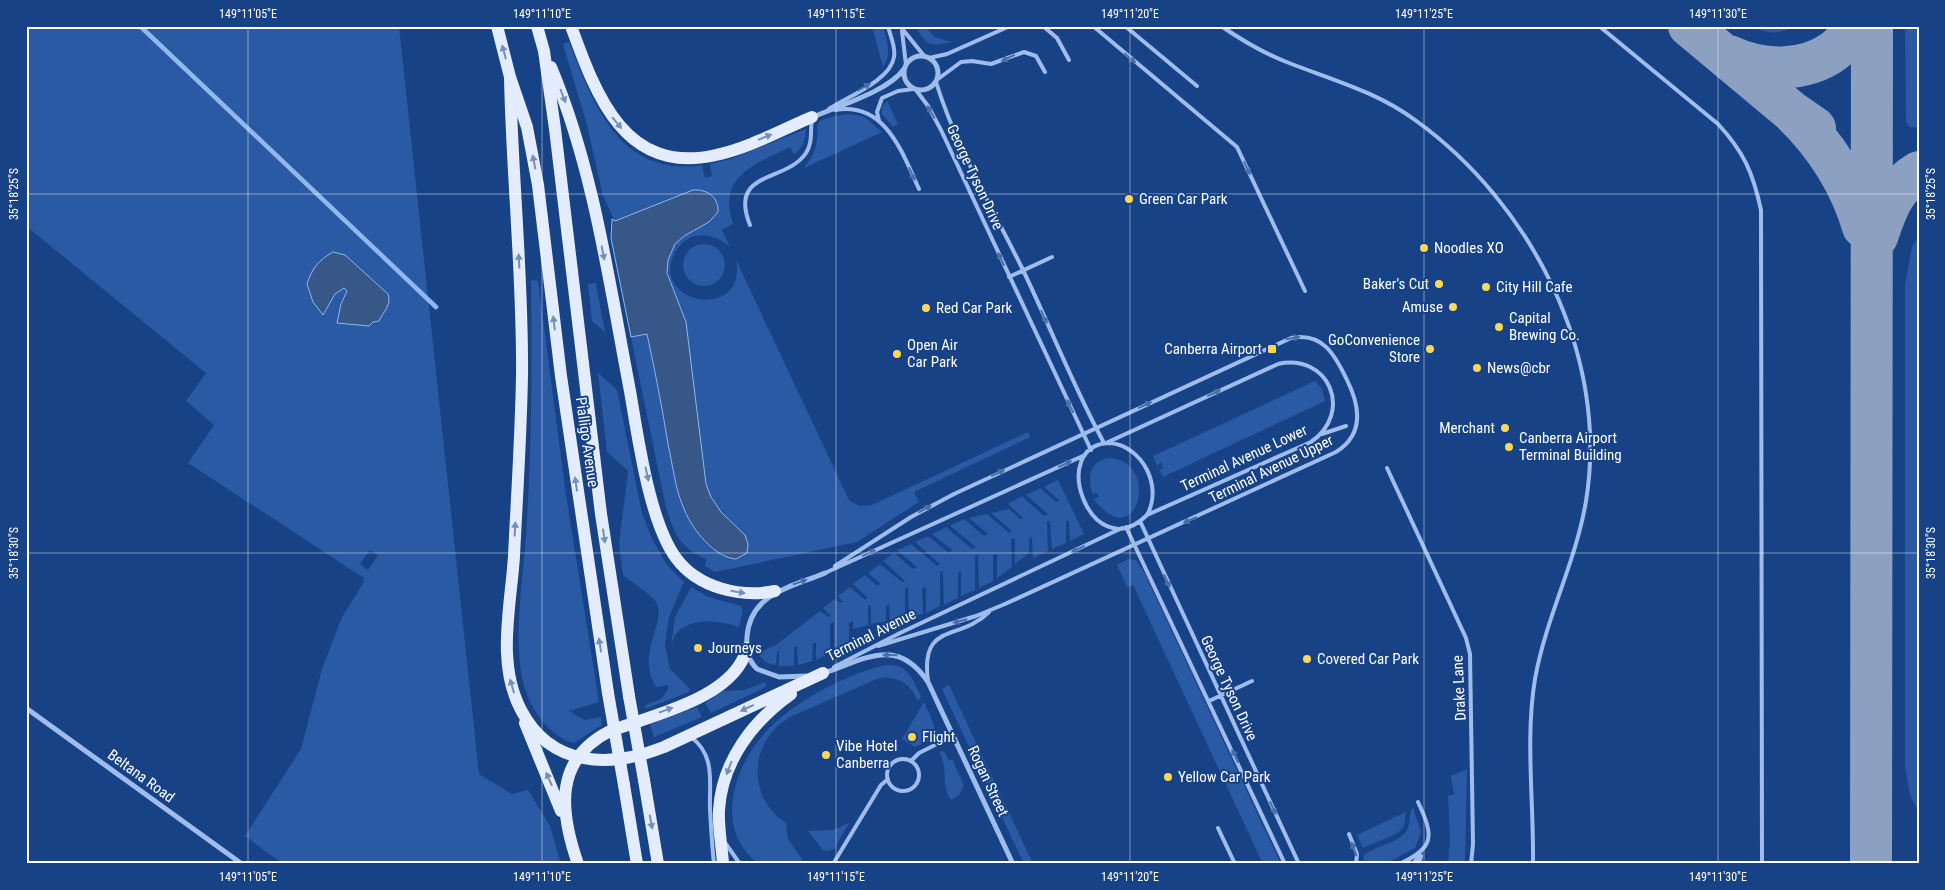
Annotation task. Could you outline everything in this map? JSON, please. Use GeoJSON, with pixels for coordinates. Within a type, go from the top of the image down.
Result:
{"type":"FeatureCollection","features":[{"type":"Feature","properties":{"kind":"main road","name":"Pialligo Avenue"},"geometry":{"type":"LineString","coordinates":[[497,26],[510,78],[528,127],[538,185],[561,376],[608,693],[637,864]]}},
{"type":"Feature","properties":{"kind":"main road","name":"Pialligo Avenue"},"geometry":{"type":"LineString","coordinates":[[537,26],[544,51],[602,523],[658,864]]}},
{"type":"Feature","properties":{"kind":"main road"},"geometry":{"type":"LineString","coordinates":[[571,26],[585,66],[604,106],[633,139],[658,153],[685,159],[717,155],[818,115]]}},
{"type":"Feature","properties":{"kind":"main road"},"geometry":{"type":"LineString","coordinates":[[544,51],[574,126],[595,208],[636,427],[662,533],[672,553],[683,566],[711,584],[743,593],[775,591]]}},
{"type":"Feature","properties":{"kind":"main road"},"geometry":{"type":"LineString","coordinates":[[510,78],[522,315],[522,375],[516,520],[507,652],[510,684],[566,825],[578,864]]}},
{"type":"Feature","properties":{"kind":"main road"},"geometry":{"type":"LineString","coordinates":[[566,825],[563,807],[565,789],[572,767],[578,756],[597,738],[610,731],[711,692],[737,668],[746,648]]}},
{"type":"Feature","properties":{"kind":"main road"},"geometry":{"type":"LineString","coordinates":[[518,704],[526,718],[545,739],[558,748],[598,761],[629,758],[658,749],[823,673]]}},
{"type":"Feature","properties":{"kind":"main road"},"geometry":{"type":"LineString","coordinates":[[723,864],[720,831],[721,793],[731,762],[754,727],[780,702],[823,673]]}},
{"type":"Feature","properties":{"kind":"street"},"geometry":{"type":"LineString","coordinates":[[818,115],[898,77],[905,66],[914,58],[927,57],[938,68],[937,80],[929,89],[914,89],[905,80],[905,66]]}},
{"type":"Feature","properties":{"kind":"street"},"geometry":{"type":"LineString","coordinates":[[746,648],[751,616],[759,605],[775,591],[825,572]]}},
{"type":"Feature","properties":{"kind":"street","name":"Terminal Avenue"},"geometry":{"type":"LineString","coordinates":[[746,648],[752,664],[764,673],[785,677],[823,673]]}},
{"type":"Feature","properties":{"kind":"street","name":"Rogan Street"},"geometry":{"type":"LineString","coordinates":[[823,673],[878,656],[895,654],[913,663],[928,682],[1013,864]]}},
{"type":"Feature","properties":{"kind":"street","name":"Beltana Road"},"geometry":{"type":"LineString","coordinates":[[26,708],[242,864]]}},
{"type":"Feature","properties":{"kind":"lane"},"geometry":{"type":"LineString","coordinates":[[750,225],[745,204],[749,191],[761,180],[793,165],[804,156],[810,145],[818,115],[888,72],[893,61],[894,51],[888,26]]}},
{"type":"Feature","properties":{"kind":"lane"},"geometry":{"type":"LineString","coordinates":[[933,26],[945,26]]}},
{"type":"Feature","properties":{"kind":"lane"},"geometry":{"type":"LineString","coordinates":[[901,28],[927,57],[948,54],[1010,26]]}},
{"type":"Feature","properties":{"kind":"lane"},"geometry":{"type":"LineString","coordinates":[[1043,26],[1057,38],[1069,60]]}},
{"type":"Feature","properties":{"kind":"lane"},"geometry":{"type":"LineString","coordinates":[[1093,26],[1237,148],[1305,291]]}},
{"type":"Feature","properties":{"kind":"lane"},"geometry":{"type":"LineString","coordinates":[[1125,26],[1197,86]]}},
{"type":"Feature","properties":{"kind":"lane"},"geometry":{"type":"LineString","coordinates":[[1222,26],[1258,49],[1287,62],[1363,89],[1396,107],[1458,155],[1507,209],[1528,242],[1565,319],[1580,364],[1585,393],[1589,444],[1588,485],[1580,530],[1546,632],[1535,680],[1531,738],[1533,864]]}},
{"type":"Feature","properties":{"kind":"lane"},"geometry":{"type":"LineString","coordinates":[[1599,26],[1718,124],[1734,141],[1748,163],[1761,210],[1762,864]]}},
{"type":"Feature","properties":{"kind":"lane"},"geometry":{"type":"LineString","coordinates":[[901,28],[905,66]]}},
{"type":"Feature","properties":{"kind":"lane"},"geometry":{"type":"LineString","coordinates":[[937,80],[961,62],[972,61],[991,64],[1024,52],[1036,56],[1045,72]]}},
{"type":"Feature","properties":{"kind":"lane","name":"George Tyson Drive"},"geometry":{"type":"LineString","coordinates":[[937,80],[950,120],[1023,270],[1082,403],[1105,443]]}},
{"type":"Feature","properties":{"kind":"lane"},"geometry":{"type":"LineString","coordinates":[[882,125],[876,112],[882,98],[898,91],[914,89]]}},
{"type":"Feature","properties":{"kind":"lane","name":"George Tyson Drive"},"geometry":{"type":"LineString","coordinates":[[914,89],[937,122],[1091,450]]}},
{"type":"Feature","properties":{"kind":"lane"},"geometry":{"type":"LineString","coordinates":[[818,115],[848,108],[859,110],[874,117],[900,148],[919,189]]}},
{"type":"Feature","properties":{"kind":"lane"},"geometry":{"type":"LineString","coordinates":[[1009,277],[1052,257]]}},
{"type":"Feature","properties":{"kind":"lane","name":"Terminal Avenue Upper"},"geometry":{"type":"LineString","coordinates":[[825,572],[898,524],[954,494],[1291,338],[1302,337],[1320,341],[1332,351],[1356,400],[1359,414],[1353,435],[1341,449],[991,610]]}},
{"type":"Feature","properties":{"kind":"lane","name":"Terminal Avenue Lower"},"geometry":{"type":"LineString","coordinates":[[1105,443],[1271,367],[1290,362],[1314,369],[1329,386],[1333,398],[1332,414],[1321,435],[1311,442],[1147,515]]}},
{"type":"Feature","properties":{"kind":"lane"},"geometry":{"type":"LineString","coordinates":[[1321,435],[1346,426]]}},
{"type":"Feature","properties":{"kind":"lane"},"geometry":{"type":"LineString","coordinates":[[825,572],[1086,454],[1105,443],[1120,444],[1131,450],[1145,466],[1153,493],[1147,515],[1140,521],[1124,528],[1110,528],[1092,514],[1084,502],[1078,478],[1080,466],[1086,454]]}},
{"type":"Feature","properties":{"kind":"lane","name":"Drake Lane"},"geometry":{"type":"LineString","coordinates":[[1387,468],[1466,638],[1470,654],[1472,692],[1471,864]]}},
{"type":"Feature","properties":{"kind":"lane","name":"George Tyson Drive"},"geometry":{"type":"LineString","coordinates":[[1140,521],[1299,864]]}},
{"type":"Feature","properties":{"kind":"lane","name":"George Tyson Drive"},"geometry":{"type":"LineString","coordinates":[[1124,528],[1209,701],[1285,864]]}},
{"type":"Feature","properties":{"kind":"lane","name":"Terminal Avenue"},"geometry":{"type":"LineString","coordinates":[[823,673],[862,652],[1124,528]]}},
{"type":"Feature","properties":{"kind":"lane"},"geometry":{"type":"LineString","coordinates":[[862,652],[991,610]]}},
{"type":"Feature","properties":{"kind":"lane"},"geometry":{"type":"LineString","coordinates":[[928,682],[927,658],[934,641],[944,634],[975,624],[991,610]]}},
{"type":"Feature","properties":{"kind":"lane"},"geometry":{"type":"LineString","coordinates":[[1209,701],[1252,681]]}},
{"type":"Feature","properties":{"kind":"lane"},"geometry":{"type":"LineString","coordinates":[[688,735],[702,749],[710,770],[710,809],[714,864]]}},
{"type":"Feature","properties":{"kind":"lane"},"geometry":{"type":"LineString","coordinates":[[912,761],[919,752],[953,736]]}},
{"type":"Feature","properties":{"kind":"lane"},"geometry":{"type":"LineString","coordinates":[[903,759],[912,761],[918,769],[917,782],[912,787],[898,790],[890,784],[888,770],[893,762],[903,759]]}},
{"type":"Feature","properties":{"kind":"lane"},"geometry":{"type":"LineString","coordinates":[[833,864],[881,785],[888,779]]}},
{"type":"Feature","properties":{"kind":"lane"},"geometry":{"type":"LineString","coordinates":[[1418,802],[1427,822],[1430,835],[1418,864]]}},
{"type":"Feature","properties":{"kind":"lane"},"geometry":{"type":"LineString","coordinates":[[1218,828],[1235,864]]}},
{"type":"Feature","properties":{"kind":"lane"},"geometry":{"type":"LineString","coordinates":[[720,831],[729,850],[740,864]]}},
{"type":"Feature","properties":{"kind":"lane"},"geometry":{"type":"LineString","coordinates":[[1349,834],[1357,854],[1356,864]]}},
{"type":"Feature","properties":{"kind":"lane"},"geometry":{"type":"LineString","coordinates":[[1399,864],[1423,851]]}},
{"type":"Feature","properties":{"kind":"lane"},"geometry":{"type":"LineString","coordinates":[[1413,864],[1423,851]]}},
{"type":"Feature","properties":{"kind":"shaded area"},"geometry":{"type":"Polygon","coordinates":[[[26,26],[399,26],[479,774],[512,794],[528,790],[550,826],[561,864],[283,864],[245,836],[301,749],[322,669],[342,617],[363,584],[364,578],[188,463],[214,425],[186,401],[206,373],[26,226],[26,26]],[[370,550],[360,564],[368,570],[378,555],[370,550]]]}},
{"type":"Feature","properties":{"kind":"shaded area"},"geometry":{"type":"Polygon","coordinates":[[[872,26],[883,26],[885,32],[888,52],[883,67],[872,26]]]}},
{"type":"Feature","properties":{"kind":"shaded area"},"geometry":{"type":"Polygon","coordinates":[[[916,26],[924,26],[935,37],[951,42],[929,43],[923,38],[916,26]]]}},
{"type":"Feature","properties":{"kind":"shaded area"},"geometry":{"type":"Polygon","coordinates":[[[1750,26],[1794,26],[1784,31],[1773,32],[1762,31],[1750,26]]]}},
{"type":"Feature","properties":{"kind":"shaded area"},"geometry":{"type":"Polygon","coordinates":[[[1905,26],[1919,26],[1919,128],[1910,127],[1906,122],[1905,26]]]}},
{"type":"Feature","properties":{"kind":"shaded area"},"geometry":{"type":"Polygon","coordinates":[[[569,42],[588,89],[600,112],[614,132],[630,148],[650,160],[674,166],[702,165],[705,178],[712,176],[710,164],[731,159],[806,129],[803,143],[797,152],[794,154],[790,147],[764,159],[742,174],[735,183],[730,194],[729,208],[733,224],[722,230],[730,247],[710,236],[703,235],[689,238],[677,249],[670,267],[674,282],[684,293],[698,299],[714,299],[727,293],[736,280],[736,260],[849,500],[859,506],[872,505],[1028,432],[1030,437],[914,492],[919,502],[857,542],[715,572],[705,566],[706,559],[684,545],[672,525],[666,508],[631,337],[647,334],[675,477],[688,518],[712,548],[728,557],[736,559],[748,544],[741,531],[719,510],[706,484],[686,322],[673,289],[668,267],[673,247],[687,234],[705,223],[718,210],[699,190],[693,190],[615,221],[612,219],[613,217],[603,196],[587,125],[563,44],[569,42]]]}},
{"type":"Feature","properties":{"kind":"shaded area"},"geometry":{"type":"Polygon","coordinates":[[[887,101],[898,124],[893,127],[882,114],[882,107],[887,101]]]}},
{"type":"Feature","properties":{"kind":"shaded area"},"geometry":{"type":"Polygon","coordinates":[[[848,114],[863,116],[882,132],[804,168],[814,152],[820,121],[848,114]]]}},
{"type":"Feature","properties":{"kind":"shaded area"},"geometry":{"type":"Polygon","coordinates":[[[693,190],[703,191],[711,195],[716,202],[718,212],[709,222],[684,236],[675,244],[668,260],[667,273],[686,322],[706,484],[711,497],[721,512],[745,535],[748,544],[747,553],[736,559],[720,554],[705,541],[688,518],[682,503],[675,478],[647,334],[631,337],[611,238],[612,219],[615,221],[693,190]]]}},
{"type":"Feature","properties":{"kind":"shaded area"},"geometry":{"type":"Polygon","coordinates":[[[1919,235],[1919,814],[1910,795],[1905,767],[1905,285],[1912,247],[1919,235]]]}},
{"type":"Feature","properties":{"kind":"shaded area"},"geometry":{"type":"Polygon","coordinates":[[[704,244],[719,250],[725,265],[719,280],[704,286],[689,280],[683,265],[689,250],[704,244]]]}},
{"type":"Feature","properties":{"kind":"shaded area"},"geometry":{"type":"Polygon","coordinates":[[[333,252],[345,255],[388,294],[388,305],[379,321],[373,322],[369,326],[337,323],[341,304],[347,291],[344,288],[335,294],[323,315],[313,302],[307,284],[309,278],[317,265],[333,252]]]}},
{"type":"Feature","properties":{"kind":"shaded area"},"geometry":{"type":"Polygon","coordinates":[[[531,280],[538,281],[566,495],[599,702],[569,711],[584,720],[601,717],[602,725],[574,743],[555,734],[541,719],[526,691],[520,664],[520,601],[526,538],[530,460],[531,280]]]}},
{"type":"Feature","properties":{"kind":"shaded area"},"geometry":{"type":"Polygon","coordinates":[[[596,283],[605,332],[592,321],[588,284],[596,283]]]}},
{"type":"Feature","properties":{"kind":"shaded area"},"geometry":{"type":"Polygon","coordinates":[[[598,373],[617,390],[642,513],[652,539],[667,565],[684,582],[669,617],[665,644],[670,669],[690,689],[689,692],[645,709],[645,705],[661,699],[668,689],[668,685],[656,687],[650,674],[650,650],[659,610],[653,599],[623,575],[619,544],[628,471],[607,452],[598,373]]]}},
{"type":"Feature","properties":{"kind":"shaded area"},"geometry":{"type":"Polygon","coordinates":[[[1315,381],[1322,389],[1325,401],[1163,477],[1159,469],[1163,469],[1161,462],[1157,466],[1153,456],[1315,381]]]}},
{"type":"Feature","properties":{"kind":"shaded area"},"geometry":{"type":"Polygon","coordinates":[[[1107,458],[1124,462],[1135,473],[1139,487],[1138,501],[1132,512],[1122,517],[1109,514],[1094,499],[1099,497],[1096,492],[1093,495],[1091,489],[1090,477],[1093,467],[1096,463],[1107,458]]]}},
{"type":"Feature","properties":{"kind":"shaded area"},"geometry":{"type":"Polygon","coordinates":[[[1058,480],[1084,534],[1070,541],[1069,520],[1066,521],[1066,543],[1052,549],[1050,521],[1047,522],[1048,551],[1033,558],[1032,537],[1029,539],[1029,553],[1015,564],[1015,538],[1011,539],[1012,567],[997,578],[997,554],[993,555],[993,581],[979,588],[978,554],[975,556],[975,590],[961,596],[961,571],[958,572],[958,598],[944,605],[943,571],[940,572],[940,606],[926,613],[926,587],[922,589],[923,614],[909,616],[908,587],[905,589],[905,617],[890,621],[889,604],[886,606],[886,621],[871,624],[871,605],[868,606],[868,625],[853,629],[853,621],[849,623],[849,644],[834,651],[834,622],[830,624],[830,653],[816,660],[816,643],[813,643],[812,661],[798,665],[797,646],[794,647],[794,666],[779,666],[779,651],[777,651],[776,665],[765,662],[760,656],[759,653],[776,645],[820,611],[828,617],[831,616],[823,608],[835,599],[840,603],[843,602],[838,596],[850,587],[865,600],[868,598],[853,584],[865,575],[877,586],[881,584],[868,573],[880,564],[902,582],[905,581],[883,561],[894,553],[913,569],[917,567],[897,550],[911,544],[937,566],[940,564],[915,542],[928,536],[949,553],[952,550],[932,534],[946,527],[972,549],[976,547],[950,526],[964,519],[984,536],[988,534],[969,518],[987,514],[1009,533],[1012,531],[991,513],[1009,509],[1020,519],[1023,518],[1008,504],[1022,496],[1044,516],[1048,514],[1026,495],[1040,488],[1056,502],[1060,501],[1044,487],[1058,480]]]}},
{"type":"Feature","properties":{"kind":"shaded area"},"geometry":{"type":"Polygon","coordinates":[[[1128,559],[1136,560],[1145,574],[1281,864],[1263,864],[1133,585],[1127,587],[1117,565],[1128,559]]]}},
{"type":"Feature","properties":{"kind":"shaded area"},"geometry":{"type":"Polygon","coordinates":[[[691,587],[708,597],[741,606],[743,610],[739,627],[719,622],[699,622],[681,629],[675,636],[671,646],[675,617],[691,587]]]}},
{"type":"Feature","properties":{"kind":"shaded area"},"geometry":{"type":"Polygon","coordinates":[[[888,665],[900,667],[909,674],[921,696],[918,701],[903,682],[886,677],[879,678],[790,717],[776,727],[766,740],[760,754],[759,784],[764,799],[773,812],[786,823],[788,839],[805,864],[759,864],[744,848],[735,830],[732,810],[734,790],[741,770],[751,751],[764,733],[779,719],[816,693],[860,673],[888,665]]]}},
{"type":"Feature","properties":{"kind":"shaded area"},"geometry":{"type":"Polygon","coordinates":[[[765,682],[766,686],[762,689],[711,713],[705,703],[723,691],[744,690],[765,682]]]}},
{"type":"Feature","properties":{"kind":"shaded area"},"geometry":{"type":"Polygon","coordinates":[[[949,685],[1033,864],[1024,864],[942,689],[949,685]]]}},
{"type":"Feature","properties":{"kind":"shaded area"},"geometry":{"type":"Polygon","coordinates":[[[924,702],[933,722],[936,737],[915,747],[902,739],[924,702]]]}},
{"type":"Feature","properties":{"kind":"shaded area"},"geometry":{"type":"Polygon","coordinates":[[[697,707],[702,717],[654,737],[650,724],[697,707]]]}},
{"type":"Feature","properties":{"kind":"shaded area"},"geometry":{"type":"Polygon","coordinates":[[[944,751],[949,761],[952,759],[964,785],[959,795],[951,800],[946,788],[944,764],[939,752],[944,751]]]}},
{"type":"Feature","properties":{"kind":"shaded area"},"geometry":{"type":"Polygon","coordinates":[[[1467,769],[1465,864],[1448,864],[1450,839],[1448,796],[1454,794],[1451,776],[1467,769]]]}},
{"type":"Feature","properties":{"kind":"shaded area"},"geometry":{"type":"Polygon","coordinates":[[[1413,807],[1421,832],[1415,848],[1385,864],[1363,864],[1364,855],[1403,835],[1407,830],[1413,807]]]}},
{"type":"Feature","properties":{"kind":"shaded area"},"geometry":{"type":"Polygon","coordinates":[[[1406,812],[1404,826],[1398,833],[1363,848],[1357,835],[1406,812]]]}},
{"type":"Feature","properties":{"kind":"shaded area"},"geometry":{"type":"Polygon","coordinates":[[[849,823],[834,849],[828,851],[823,850],[808,831],[833,830],[849,823]]]}},
{"type":"Feature","properties":{"kind":"waterway"},"geometry":{"type":"LineString","coordinates":[[140,26],[436,307]]}},
{"type":"Feature","properties":{"kind":"taxiway"},"geometry":{"type":"LineString","coordinates":[[1689,26],[1792,112],[1815,128]]}},
{"type":"Feature","properties":{"kind":"taxiway"},"geometry":{"type":"LineString","coordinates":[[1729,56],[1754,65],[1768,67],[1796,66],[1809,63],[1834,51],[1858,26]]}},
{"type":"Feature","properties":{"kind":"taxiway"},"geometry":{"type":"LineString","coordinates":[[1871,864],[1872,26]]}},
{"type":"Feature","properties":{"kind":"taxiway"},"geometry":{"type":"LineString","coordinates":[[1792,112],[1816,138],[1835,165],[1858,210],[1863,227]]}},
{"type":"Feature","properties":{"kind":"taxiway"},"geometry":{"type":"LineString","coordinates":[[1877,237],[1887,209],[1897,192],[1910,178],[1919,172]]}},
{"type":"Feature","properties":{"kind":"place","name":"Green Car Park"},"geometry":{"type":"Point","coordinates":[1129,199]}},
{"type":"Feature","properties":{"kind":"place","name":"Noodles XO"},"geometry":{"type":"Point","coordinates":[1424,248]}},
{"type":"Feature","properties":{"kind":"place","name":"Baker's Cut"},"geometry":{"type":"Point","coordinates":[1439,284]}},
{"type":"Feature","properties":{"kind":"place","name":"City Hill Cafe"},"geometry":{"type":"Point","coordinates":[1486,287]}},
{"type":"Feature","properties":{"kind":"place","name":"Amuse"},"geometry":{"type":"Point","coordinates":[1453,307]}},
{"type":"Feature","properties":{"kind":"place","name":"Red Car Park"},"geometry":{"type":"Point","coordinates":[926,308]}},
{"type":"Feature","properties":{"kind":"place","name":"Capital Brewing Co."},"geometry":{"type":"Point","coordinates":[1499,327]}},
{"type":"Feature","properties":{"kind":"place","name":"Canberra Airport"},"geometry":{"type":"Point","coordinates":[1272,349]}},
{"type":"Feature","properties":{"kind":"place","name":"GoConvenience Store"},"geometry":{"type":"Point","coordinates":[1430,349]}},
{"type":"Feature","properties":{"kind":"place","name":"Open Air Car Park"},"geometry":{"type":"Point","coordinates":[897,354]}},
{"type":"Feature","properties":{"kind":"place","name":"News@cbr"},"geometry":{"type":"Point","coordinates":[1477,368]}},
{"type":"Feature","properties":{"kind":"place","name":"Merchant"},"geometry":{"type":"Point","coordinates":[1505,428]}},
{"type":"Feature","properties":{"kind":"place","name":"Canberra Airport Terminal Building"},"geometry":{"type":"Point","coordinates":[1509,447]}},
{"type":"Feature","properties":{"kind":"place","name":"Journeys"},"geometry":{"type":"Point","coordinates":[698,648]}},
{"type":"Feature","properties":{"kind":"place","name":"Covered Car Park"},"geometry":{"type":"Point","coordinates":[1307,659]}},
{"type":"Feature","properties":{"kind":"place","name":"Flight"},"geometry":{"type":"Point","coordinates":[912,737]}},
{"type":"Feature","properties":{"kind":"place","name":"Vibe Hotel Canberra"},"geometry":{"type":"Point","coordinates":[826,755]}},
{"type":"Feature","properties":{"kind":"place","name":"Yellow Car Park"},"geometry":{"type":"Point","coordinates":[1168,777]}}]}
